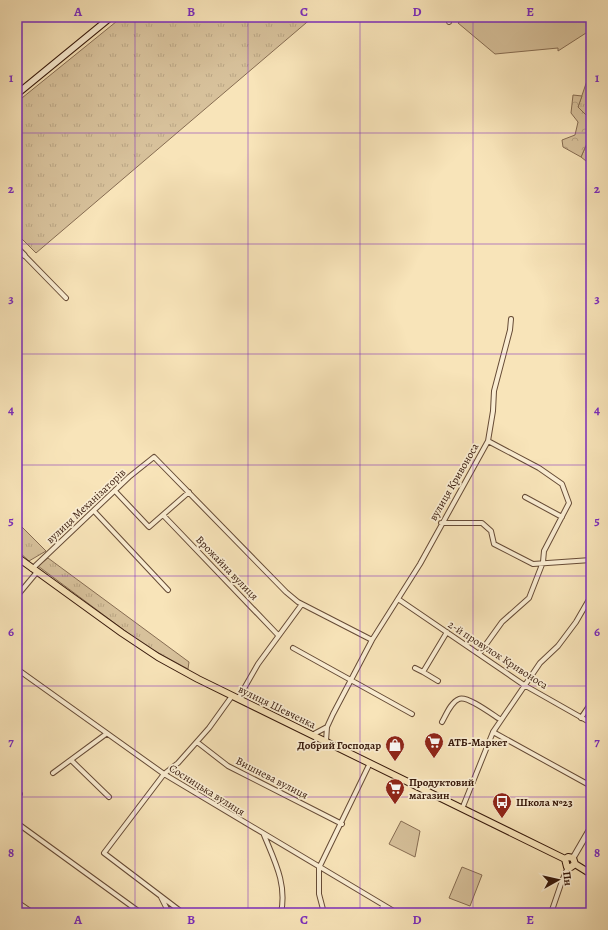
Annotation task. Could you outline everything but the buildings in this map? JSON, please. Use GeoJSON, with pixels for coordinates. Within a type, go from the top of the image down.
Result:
{"type":"FeatureCollection","features":[{"type":"Feature","properties":{"kind":"main road"},"geometry":{"type":"LineString","coordinates":[[17,94],[111,17]]}},
{"type":"Feature","properties":{"kind":"main road","name":"вулиця Шевченка"},"geometry":{"type":"LineString","coordinates":[[17,557],[158,657],[235,698],[326,741],[565,860]]}},
{"type":"Feature","properties":{"kind":"main road"},"geometry":{"type":"LineString","coordinates":[[574,861],[572,867],[568,867],[565,864],[565,860],[568,857],[574,861],[591,874]]}},
{"type":"Feature","properties":{"kind":"street"},"geometry":{"type":"LineString","coordinates":[[17,249],[66,298]]}},
{"type":"Feature","properties":{"kind":"street","name":"вулиця Кривоноса"},"geometry":{"type":"LineString","coordinates":[[326,741],[327,726],[372,640],[398,599],[488,441],[493,411],[494,391],[510,330],[511,319]]}},
{"type":"Feature","properties":{"kind":"street"},"geometry":{"type":"LineString","coordinates":[[479,654],[502,622],[529,598],[543,562],[544,551],[569,503],[562,484],[539,468],[488,441]]}},
{"type":"Feature","properties":{"kind":"street","name":"вулиця Механізаторів"},"geometry":{"type":"LineString","coordinates":[[17,596],[35,570],[115,491],[154,457],[189,492]]}},
{"type":"Feature","properties":{"kind":"street"},"geometry":{"type":"LineString","coordinates":[[115,491],[149,527],[189,492],[286,592],[302,604],[372,640]]}},
{"type":"Feature","properties":{"kind":"street"},"geometry":{"type":"LineString","coordinates":[[524,496],[562,517]]}},
{"type":"Feature","properties":{"kind":"street"},"geometry":{"type":"LineString","coordinates":[[94,511],[168,590]]}},
{"type":"Feature","properties":{"kind":"street","name":"Врожайна вулиця"},"geometry":{"type":"LineString","coordinates":[[163,515],[278,635]]}},
{"type":"Feature","properties":{"kind":"street"},"geometry":{"type":"LineString","coordinates":[[441,523],[482,523],[491,531],[494,544],[533,564],[543,562],[591,560]]}},
{"type":"Feature","properties":{"kind":"street"},"geometry":{"type":"LineString","coordinates":[[462,809],[493,732],[524,685],[576,622],[591,596]]}},
{"type":"Feature","properties":{"kind":"street","name":"2-й провулок Кривоноса"},"geometry":{"type":"LineString","coordinates":[[398,599],[524,685],[591,723]]}},
{"type":"Feature","properties":{"kind":"street"},"geometry":{"type":"LineString","coordinates":[[183,913],[104,853],[164,774],[178,763],[235,698],[278,635],[302,604]]}},
{"type":"Feature","properties":{"kind":"street"},"geometry":{"type":"LineString","coordinates":[[423,672],[447,632]]}},
{"type":"Feature","properties":{"kind":"street"},"geometry":{"type":"LineString","coordinates":[[293,648],[412,714]]}},
{"type":"Feature","properties":{"kind":"street"},"geometry":{"type":"LineString","coordinates":[[415,668],[438,682]]}},
{"type":"Feature","properties":{"kind":"street","name":"Сосницька вулиця"},"geometry":{"type":"LineString","coordinates":[[17,669],[164,774],[319,868],[397,913]]}},
{"type":"Feature","properties":{"kind":"street"},"geometry":{"type":"LineString","coordinates":[[442,722],[452,705],[458,699],[466,698],[501,720]]}},
{"type":"Feature","properties":{"kind":"street"},"geometry":{"type":"LineString","coordinates":[[581,718],[591,703]]}},
{"type":"Feature","properties":{"kind":"street"},"geometry":{"type":"LineString","coordinates":[[312,735],[327,726]]}},
{"type":"Feature","properties":{"kind":"street"},"geometry":{"type":"LineString","coordinates":[[493,732],[591,786]]}},
{"type":"Feature","properties":{"kind":"street"},"geometry":{"type":"LineString","coordinates":[[53,773],[72,761],[106,734]]}},
{"type":"Feature","properties":{"kind":"street","name":"Вишнева вулиця"},"geometry":{"type":"LineString","coordinates":[[197,742],[228,766],[342,824]]}},
{"type":"Feature","properties":{"kind":"street"},"geometry":{"type":"LineString","coordinates":[[72,761],[108,797]]}},
{"type":"Feature","properties":{"kind":"street"},"geometry":{"type":"LineString","coordinates":[[324,913],[319,894],[319,868],[342,824],[370,763]]}},
{"type":"Feature","properties":{"kind":"street"},"geometry":{"type":"LineString","coordinates":[[17,823],[141,913]]}},
{"type":"Feature","properties":{"kind":"street"},"geometry":{"type":"LineString","coordinates":[[574,861],[591,827]]}},
{"type":"Feature","properties":{"kind":"street"},"geometry":{"type":"LineString","coordinates":[[264,835],[281,879],[284,898],[281,913]]}},
{"type":"Feature","properties":{"kind":"street"},"geometry":{"type":"LineString","coordinates":[[551,913],[568,867]]}},
{"type":"Feature","properties":{"kind":"street"},"geometry":{"type":"LineString","coordinates":[[160,895],[170,913]]}},
{"type":"Feature","properties":{"kind":"street"},"geometry":{"type":"LineString","coordinates":[[17,902],[33,913]]}},
{"type":"Feature","properties":{"kind":"street"},"geometry":{"type":"LineString","coordinates":[[381,913],[383,905]]}},
{"type":"Feature","properties":{"kind":"green space"},"geometry":{"type":"Polygon","coordinates":[[[122,17],[313,17],[36,253],[17,234],[17,102],[122,17]]]}},
{"type":"Feature","properties":{"kind":"green space"},"geometry":{"type":"Polygon","coordinates":[[[465,17],[591,17],[591,33],[586,33],[558,51],[558,48],[495,54],[458,23],[465,17]]]}},
{"type":"Feature","properties":{"kind":"green space"},"geometry":{"type":"Polygon","coordinates":[[[591,69],[591,120],[578,107],[591,69]]]}},
{"type":"Feature","properties":{"kind":"green space"},"geometry":{"type":"Polygon","coordinates":[[[573,95],[582,96],[578,107],[591,120],[591,134],[581,157],[563,147],[562,140],[575,135],[578,122],[571,113],[573,95]]]}},
{"type":"Feature","properties":{"kind":"green space"},"geometry":{"type":"Polygon","coordinates":[[[591,134],[591,165],[581,157],[591,134]]]}},
{"type":"Feature","properties":{"kind":"green space"},"geometry":{"type":"Polygon","coordinates":[[[17,522],[46,551],[29,561],[17,550],[17,522]]]}},
{"type":"Feature","properties":{"kind":"green space"},"geometry":{"type":"Polygon","coordinates":[[[48,558],[189,662],[188,669],[144,645],[38,566],[48,558]]]}},
{"type":"Feature","properties":{"kind":"green space"},"geometry":{"type":"Polygon","coordinates":[[[401,821],[420,831],[415,857],[389,844],[401,821]]]}},
{"type":"Feature","properties":{"kind":"green space"},"geometry":{"type":"Polygon","coordinates":[[[462,867],[482,875],[470,906],[449,898],[462,867]]]}},
{"type":"Feature","properties":{"kind":"place","name":"АТБ-Маркет"},"geometry":{"type":"Point","coordinates":[434,759]}},
{"type":"Feature","properties":{"kind":"place","name":"Добрий Господар"},"geometry":{"type":"Point","coordinates":[395,762]}},
{"type":"Feature","properties":{"kind":"place","name":"Продуктовий магазин"},"geometry":{"type":"Point","coordinates":[395,805]}},
{"type":"Feature","properties":{"kind":"place","name":"Школа №23"},"geometry":{"type":"Point","coordinates":[502,819]}}]}
